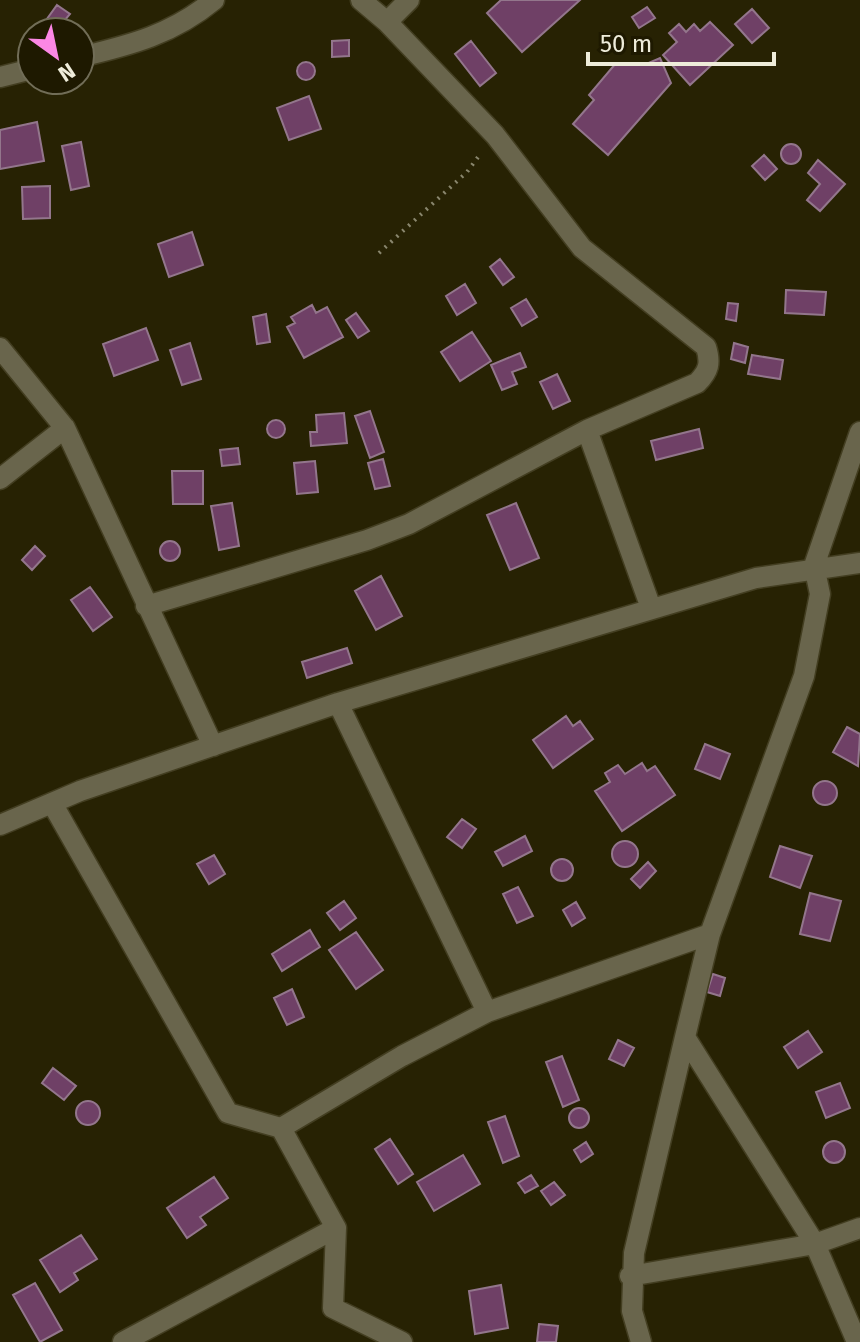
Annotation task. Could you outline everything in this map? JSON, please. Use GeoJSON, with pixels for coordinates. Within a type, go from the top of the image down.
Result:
{"type":"FeatureCollection","features":[{"type":"Feature","properties":{"kind":"street"},"geometry":{"type":"LineString","coordinates":[[96,53],[166,33],[214,0]]}},
{"type":"Feature","properties":{"kind":"street"},"geometry":{"type":"LineString","coordinates":[[146,606],[367,540],[409,524],[587,430],[697,383],[706,375],[710,361],[706,347],[582,248],[495,135],[387,22],[361,0]]}},
{"type":"Feature","properties":{"kind":"street"},"geometry":{"type":"LineString","coordinates":[[387,22],[409,0]]}},
{"type":"Feature","properties":{"kind":"street"},"geometry":{"type":"LineString","coordinates":[[0,348],[65,428],[213,746]]}},
{"type":"Feature","properties":{"kind":"street"},"geometry":{"type":"LineString","coordinates":[[0,479],[65,428]]}},
{"type":"Feature","properties":{"kind":"street"},"geometry":{"type":"LineString","coordinates":[[587,430],[651,608]]}},
{"type":"Feature","properties":{"kind":"street"},"geometry":{"type":"LineString","coordinates":[[641,1342],[632,1311],[630,1276],[685,1037],[710,934],[804,676],[820,594],[815,572],[860,432]]}},
{"type":"Feature","properties":{"kind":"street"},"geometry":{"type":"LineString","coordinates":[[0,825],[52,803],[338,703],[756,578],[815,572],[860,563]]}},
{"type":"Feature","properties":{"kind":"street"},"geometry":{"type":"LineString","coordinates":[[338,703],[487,1012]]}},
{"type":"Feature","properties":{"kind":"street"},"geometry":{"type":"LineString","coordinates":[[52,803],[228,1113],[281,1128],[336,1228],[333,1308],[402,1342]]}},
{"type":"Feature","properties":{"kind":"street"},"geometry":{"type":"LineString","coordinates":[[281,1128],[402,1056],[487,1012],[710,934]]}},
{"type":"Feature","properties":{"kind":"street"},"geometry":{"type":"LineString","coordinates":[[685,1037],[815,1244],[857,1342]]}},
{"type":"Feature","properties":{"kind":"street"},"geometry":{"type":"LineString","coordinates":[[123,1342],[336,1228]]}},
{"type":"Feature","properties":{"kind":"street"},"geometry":{"type":"LineString","coordinates":[[630,1276],[815,1244],[860,1228]]}},
{"type":"Feature","properties":{"kind":"path"},"geometry":{"type":"LineString","coordinates":[[379,253],[467,172],[495,135]]}},
{"type":"Feature","properties":{"kind":"building"},"geometry":{"type":"Polygon","coordinates":[[[501,0],[580,0],[522,52],[487,13],[501,0]]]}},
{"type":"Feature","properties":{"kind":"building"},"geometry":{"type":"Polygon","coordinates":[[[57,5],[70,14],[68,16],[49,16],[57,5]]]}},
{"type":"Feature","properties":{"kind":"building"},"geometry":{"type":"Polygon","coordinates":[[[647,7],[655,18],[639,28],[632,17],[647,7]]]}},
{"type":"Feature","properties":{"kind":"building"},"geometry":{"type":"Polygon","coordinates":[[[752,9],[769,28],[752,43],[735,24],[752,9]]]}},
{"type":"Feature","properties":{"kind":"building"},"geometry":{"type":"Polygon","coordinates":[[[710,22],[733,45],[690,85],[663,55],[677,42],[669,33],[679,24],[686,32],[694,24],[700,31],[710,22]]]}},
{"type":"Feature","properties":{"kind":"building"},"geometry":{"type":"Polygon","coordinates":[[[349,40],[349,56],[332,57],[332,41],[349,40]]]}},
{"type":"Feature","properties":{"kind":"building"},"geometry":{"type":"Polygon","coordinates":[[[471,41],[496,73],[480,86],[455,54],[471,41]]]}},
{"type":"Feature","properties":{"kind":"building"},"geometry":{"type":"Polygon","coordinates":[[[660,58],[671,83],[608,155],[573,124],[594,100],[589,95],[616,63],[644,65],[660,58]]]}},
{"type":"Feature","properties":{"kind":"building"},"geometry":{"type":"Polygon","coordinates":[[[302,62],[310,62],[315,71],[313,78],[302,80],[297,75],[297,67],[302,62]]]}},
{"type":"Feature","properties":{"kind":"building"},"geometry":{"type":"Polygon","coordinates":[[[309,96],[321,129],[289,140],[277,108],[309,96]]]}},
{"type":"Feature","properties":{"kind":"building"},"geometry":{"type":"Polygon","coordinates":[[[37,122],[44,161],[0,169],[0,130],[37,122]]]}},
{"type":"Feature","properties":{"kind":"building"},"geometry":{"type":"Polygon","coordinates":[[[81,142],[89,186],[71,190],[62,146],[81,142]]]}},
{"type":"Feature","properties":{"kind":"building"},"geometry":{"type":"Polygon","coordinates":[[[791,144],[798,147],[801,154],[798,161],[791,164],[784,161],[781,154],[784,147],[791,144]]]}},
{"type":"Feature","properties":{"kind":"building"},"geometry":{"type":"Polygon","coordinates":[[[764,155],[777,169],[765,180],[752,166],[764,155]]]}},
{"type":"Feature","properties":{"kind":"building"},"geometry":{"type":"Polygon","coordinates":[[[818,160],[845,184],[820,211],[807,200],[820,184],[808,173],[818,160]]]}},
{"type":"Feature","properties":{"kind":"building"},"geometry":{"type":"Polygon","coordinates":[[[50,186],[50,218],[23,219],[22,187],[50,186]]]}},
{"type":"Feature","properties":{"kind":"building"},"geometry":{"type":"Polygon","coordinates":[[[192,232],[203,265],[169,277],[158,244],[192,232]]]}},
{"type":"Feature","properties":{"kind":"building"},"geometry":{"type":"Polygon","coordinates":[[[500,259],[514,277],[503,285],[490,267],[500,259]]]}},
{"type":"Feature","properties":{"kind":"building"},"geometry":{"type":"Polygon","coordinates":[[[465,284],[476,303],[457,315],[446,296],[465,284]]]}},
{"type":"Feature","properties":{"kind":"building"},"geometry":{"type":"Polygon","coordinates":[[[786,290],[826,292],[824,315],[785,313],[786,290]]]}},
{"type":"Feature","properties":{"kind":"building"},"geometry":{"type":"Polygon","coordinates":[[[526,299],[537,317],[522,326],[511,308],[526,299]]]}},
{"type":"Feature","properties":{"kind":"building"},"geometry":{"type":"Polygon","coordinates":[[[728,303],[738,304],[736,321],[726,319],[728,303]]]}},
{"type":"Feature","properties":{"kind":"building"},"geometry":{"type":"Polygon","coordinates":[[[312,305],[316,313],[327,307],[343,337],[304,358],[287,327],[295,323],[291,317],[312,305]]]}},
{"type":"Feature","properties":{"kind":"building"},"geometry":{"type":"Polygon","coordinates":[[[356,313],[369,331],[358,338],[346,320],[356,313]]]}},
{"type":"Feature","properties":{"kind":"building"},"geometry":{"type":"Polygon","coordinates":[[[266,314],[270,342],[257,344],[253,317],[266,314]]]}},
{"type":"Feature","properties":{"kind":"building"},"geometry":{"type":"Polygon","coordinates":[[[146,328],[158,360],[114,376],[103,344],[146,328]]]}},
{"type":"Feature","properties":{"kind":"building"},"geometry":{"type":"Polygon","coordinates":[[[472,332],[491,361],[460,381],[441,352],[472,332]]]}},
{"type":"Feature","properties":{"kind":"building"},"geometry":{"type":"Polygon","coordinates":[[[190,343],[201,379],[182,385],[170,350],[190,343]]]}},
{"type":"Feature","properties":{"kind":"building"},"geometry":{"type":"Polygon","coordinates":[[[734,343],[748,347],[745,363],[731,359],[734,343]]]}},
{"type":"Feature","properties":{"kind":"building"},"geometry":{"type":"Polygon","coordinates":[[[520,353],[526,367],[512,372],[517,384],[502,390],[491,365],[520,353]]]}},
{"type":"Feature","properties":{"kind":"building"},"geometry":{"type":"Polygon","coordinates":[[[752,355],[783,360],[780,379],[748,374],[752,355]]]}},
{"type":"Feature","properties":{"kind":"building"},"geometry":{"type":"Polygon","coordinates":[[[557,374],[570,401],[553,409],[540,382],[557,374]]]}},
{"type":"Feature","properties":{"kind":"building"},"geometry":{"type":"Polygon","coordinates":[[[370,411],[384,452],[370,458],[355,416],[370,411]]]}},
{"type":"Feature","properties":{"kind":"building"},"geometry":{"type":"Polygon","coordinates":[[[344,413],[347,443],[311,446],[310,432],[317,432],[316,415],[344,413]]]}},
{"type":"Feature","properties":{"kind":"building"},"geometry":{"type":"Polygon","coordinates":[[[272,420],[280,420],[285,429],[283,436],[272,438],[267,433],[267,425],[272,420]]]}},
{"type":"Feature","properties":{"kind":"building"},"geometry":{"type":"Polygon","coordinates":[[[699,429],[703,448],[656,460],[651,441],[699,429]]]}},
{"type":"Feature","properties":{"kind":"building"},"geometry":{"type":"Polygon","coordinates":[[[238,448],[240,464],[222,466],[220,450],[238,448]]]}},
{"type":"Feature","properties":{"kind":"building"},"geometry":{"type":"Polygon","coordinates":[[[383,459],[390,486],[375,489],[368,463],[383,459]]]}},
{"type":"Feature","properties":{"kind":"building"},"geometry":{"type":"Polygon","coordinates":[[[315,461],[318,492],[297,494],[294,463],[315,461]]]}},
{"type":"Feature","properties":{"kind":"building"},"geometry":{"type":"Polygon","coordinates":[[[172,471],[203,471],[203,504],[173,504],[172,471]]]}},
{"type":"Feature","properties":{"kind":"building"},"geometry":{"type":"Polygon","coordinates":[[[232,503],[239,546],[219,550],[211,506],[232,503]]]}},
{"type":"Feature","properties":{"kind":"building"},"geometry":{"type":"Polygon","coordinates":[[[516,503],[539,558],[510,570],[487,515],[516,503]]]}},
{"type":"Feature","properties":{"kind":"building"},"geometry":{"type":"Polygon","coordinates":[[[170,541],[177,544],[180,551],[177,558],[170,561],[163,558],[160,551],[163,544],[170,541]]]}},
{"type":"Feature","properties":{"kind":"building"},"geometry":{"type":"Polygon","coordinates":[[[35,546],[45,556],[32,570],[22,560],[35,546]]]}},
{"type":"Feature","properties":{"kind":"building"},"geometry":{"type":"Polygon","coordinates":[[[381,576],[402,616],[376,630],[355,591],[381,576]]]}},
{"type":"Feature","properties":{"kind":"building"},"geometry":{"type":"Polygon","coordinates":[[[90,587],[112,617],[93,631],[71,600],[90,587]]]}},
{"type":"Feature","properties":{"kind":"building"},"geometry":{"type":"Polygon","coordinates":[[[347,648],[352,663],[307,678],[302,662],[347,648]]]}},
{"type":"Feature","properties":{"kind":"building"},"geometry":{"type":"Polygon","coordinates":[[[566,716],[573,726],[580,721],[593,739],[553,768],[533,740],[566,716]]]}},
{"type":"Feature","properties":{"kind":"building"},"geometry":{"type":"Polygon","coordinates":[[[847,727],[860,734],[858,766],[833,752],[847,727]]]}},
{"type":"Feature","properties":{"kind":"building"},"geometry":{"type":"Polygon","coordinates":[[[705,744],[730,754],[720,779],[695,769],[705,744]]]}},
{"type":"Feature","properties":{"kind":"building"},"geometry":{"type":"Polygon","coordinates":[[[642,763],[647,771],[655,766],[675,795],[622,831],[595,791],[610,782],[605,773],[618,765],[625,774],[642,763]]]}},
{"type":"Feature","properties":{"kind":"building"},"geometry":{"type":"Polygon","coordinates":[[[825,781],[834,784],[837,793],[834,802],[825,805],[816,802],[813,793],[816,784],[825,781]]]}},
{"type":"Feature","properties":{"kind":"building"},"geometry":{"type":"Polygon","coordinates":[[[462,819],[476,829],[462,848],[447,837],[462,819]]]}},
{"type":"Feature","properties":{"kind":"building"},"geometry":{"type":"Polygon","coordinates":[[[525,836],[532,851],[503,866],[495,852],[525,836]]]}},
{"type":"Feature","properties":{"kind":"building"},"geometry":{"type":"Polygon","coordinates":[[[625,841],[634,845],[638,854],[634,863],[625,867],[616,863],[612,854],[616,845],[625,841]]]}},
{"type":"Feature","properties":{"kind":"building"},"geometry":{"type":"Polygon","coordinates":[[[780,846],[812,856],[800,888],[770,877],[780,846]]]}},
{"type":"Feature","properties":{"kind":"building"},"geometry":{"type":"Polygon","coordinates":[[[214,855],[225,874],[209,884],[197,864],[214,855]]]}},
{"type":"Feature","properties":{"kind":"building"},"geometry":{"type":"Polygon","coordinates":[[[562,859],[570,862],[573,870],[570,878],[562,881],[554,878],[551,870],[554,862],[562,859]]]}},
{"type":"Feature","properties":{"kind":"building"},"geometry":{"type":"Polygon","coordinates":[[[648,862],[656,871],[640,888],[631,879],[648,862]]]}},
{"type":"Feature","properties":{"kind":"building"},"geometry":{"type":"Polygon","coordinates":[[[518,887],[533,916],[517,923],[503,894],[518,887]]]}},
{"type":"Feature","properties":{"kind":"building"},"geometry":{"type":"Polygon","coordinates":[[[810,893],[841,901],[830,941],[800,934],[810,893]]]}},
{"type":"Feature","properties":{"kind":"building"},"geometry":{"type":"Polygon","coordinates":[[[344,901],[356,918],[340,930],[327,913],[344,901]]]}},
{"type":"Feature","properties":{"kind":"building"},"geometry":{"type":"Polygon","coordinates":[[[576,902],[585,918],[572,926],[563,910],[576,902]]]}},
{"type":"Feature","properties":{"kind":"building"},"geometry":{"type":"Polygon","coordinates":[[[310,930],[320,947],[282,971],[272,954],[310,930]]]}},
{"type":"Feature","properties":{"kind":"building"},"geometry":{"type":"Polygon","coordinates":[[[356,932],[383,970],[356,989],[329,950],[356,932]]]}},
{"type":"Feature","properties":{"kind":"building"},"geometry":{"type":"Polygon","coordinates":[[[713,974],[725,978],[720,996],[707,992],[713,974]]]}},
{"type":"Feature","properties":{"kind":"building"},"geometry":{"type":"Polygon","coordinates":[[[292,989],[304,1017],[287,1025],[274,998],[292,989]]]}},
{"type":"Feature","properties":{"kind":"building"},"geometry":{"type":"Polygon","coordinates":[[[808,1031],[822,1052],[798,1068],[784,1047],[808,1031]]]}},
{"type":"Feature","properties":{"kind":"building"},"geometry":{"type":"Polygon","coordinates":[[[618,1040],[634,1048],[624,1066],[609,1059],[618,1040]]]}},
{"type":"Feature","properties":{"kind":"building"},"geometry":{"type":"Polygon","coordinates":[[[562,1056],[579,1100],[563,1107],[546,1062],[562,1056]]]}},
{"type":"Feature","properties":{"kind":"building"},"geometry":{"type":"Polygon","coordinates":[[[53,1068],[76,1086],[64,1100],[42,1083],[53,1068]]]}},
{"type":"Feature","properties":{"kind":"building"},"geometry":{"type":"Polygon","coordinates":[[[840,1083],[850,1108],[826,1118],[816,1092],[840,1083]]]}},
{"type":"Feature","properties":{"kind":"building"},"geometry":{"type":"Polygon","coordinates":[[[88,1101],[97,1104],[100,1113],[97,1122],[88,1125],[79,1122],[76,1113],[79,1104],[88,1101]]]}},
{"type":"Feature","properties":{"kind":"building"},"geometry":{"type":"Polygon","coordinates":[[[575,1108],[583,1108],[589,1118],[583,1128],[575,1128],[569,1122],[569,1114],[575,1108]]]}},
{"type":"Feature","properties":{"kind":"building"},"geometry":{"type":"Polygon","coordinates":[[[505,1116],[519,1156],[503,1163],[488,1122],[505,1116]]]}},
{"type":"Feature","properties":{"kind":"building"},"geometry":{"type":"Polygon","coordinates":[[[390,1139],[413,1174],[398,1184],[375,1149],[390,1139]]]}},
{"type":"Feature","properties":{"kind":"building"},"geometry":{"type":"Polygon","coordinates":[[[834,1141],[842,1144],[845,1152],[842,1160],[834,1163],[826,1160],[823,1152],[826,1144],[834,1141]]]}},
{"type":"Feature","properties":{"kind":"building"},"geometry":{"type":"Polygon","coordinates":[[[586,1142],[593,1154],[581,1162],[574,1150],[586,1142]]]}},
{"type":"Feature","properties":{"kind":"building"},"geometry":{"type":"Polygon","coordinates":[[[463,1155],[480,1184],[434,1211],[417,1182],[463,1155]]]}},
{"type":"Feature","properties":{"kind":"building"},"geometry":{"type":"Polygon","coordinates":[[[531,1175],[538,1186],[525,1193],[518,1183],[531,1175]]]}},
{"type":"Feature","properties":{"kind":"building"},"geometry":{"type":"Polygon","coordinates":[[[214,1177],[228,1198],[200,1217],[206,1225],[187,1238],[167,1208],[214,1177]]]}},
{"type":"Feature","properties":{"kind":"building"},"geometry":{"type":"Polygon","coordinates":[[[554,1182],[565,1195],[551,1205],[541,1191],[554,1182]]]}},
{"type":"Feature","properties":{"kind":"building"},"geometry":{"type":"Polygon","coordinates":[[[81,1235],[97,1259],[74,1273],[78,1280],[60,1292],[40,1260],[81,1235]]]}},
{"type":"Feature","properties":{"kind":"building"},"geometry":{"type":"Polygon","coordinates":[[[35,1283],[62,1330],[40,1342],[13,1295],[35,1283]]]}},
{"type":"Feature","properties":{"kind":"building"},"geometry":{"type":"Polygon","coordinates":[[[501,1285],[508,1328],[475,1334],[469,1291],[501,1285]]]}},
{"type":"Feature","properties":{"kind":"building"},"geometry":{"type":"Polygon","coordinates":[[[539,1324],[558,1326],[556,1342],[537,1342],[539,1324]]]}}]}
